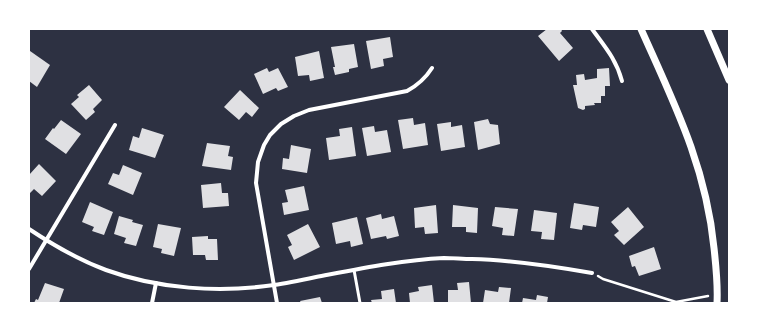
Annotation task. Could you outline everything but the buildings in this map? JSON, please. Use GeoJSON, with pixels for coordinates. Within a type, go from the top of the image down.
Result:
{"type":"FeatureCollection","features":[{"type":"Feature","properties":{"kind":"street"},"geometry":{"type":"LineString","coordinates":[[592,29],[612,55],[622,81]]}},
{"type":"Feature","properties":{"kind":"street"},"geometry":{"type":"LineString","coordinates":[[641,29],[683,122],[705,190],[712,224],[716,266],[717,303]]}},
{"type":"Feature","properties":{"kind":"street"},"geometry":{"type":"LineString","coordinates":[[707,29],[729,80]]}},
{"type":"Feature","properties":{"kind":"street"},"geometry":{"type":"LineString","coordinates":[[277,303],[256,183],[258,162],[264,145],[270,135],[281,124],[308,110],[407,91],[418,85],[432,68]]}},
{"type":"Feature","properties":{"kind":"street"},"geometry":{"type":"LineString","coordinates":[[29,269],[116,125]]}},
{"type":"Feature","properties":{"kind":"street"},"geometry":{"type":"LineString","coordinates":[[29,229],[79,258],[106,270],[156,283],[191,287],[231,289],[274,285],[354,270],[445,258],[530,263],[592,273]]}},
{"type":"Feature","properties":{"kind":"street"},"geometry":{"type":"LineString","coordinates":[[152,303],[156,283]]}},
{"type":"Feature","properties":{"kind":"lane"},"geometry":{"type":"LineString","coordinates":[[354,270],[360,303]]}},
{"type":"Feature","properties":{"kind":"path"},"geometry":{"type":"LineString","coordinates":[[592,273],[603,279],[676,302],[717,295]]}}]}
